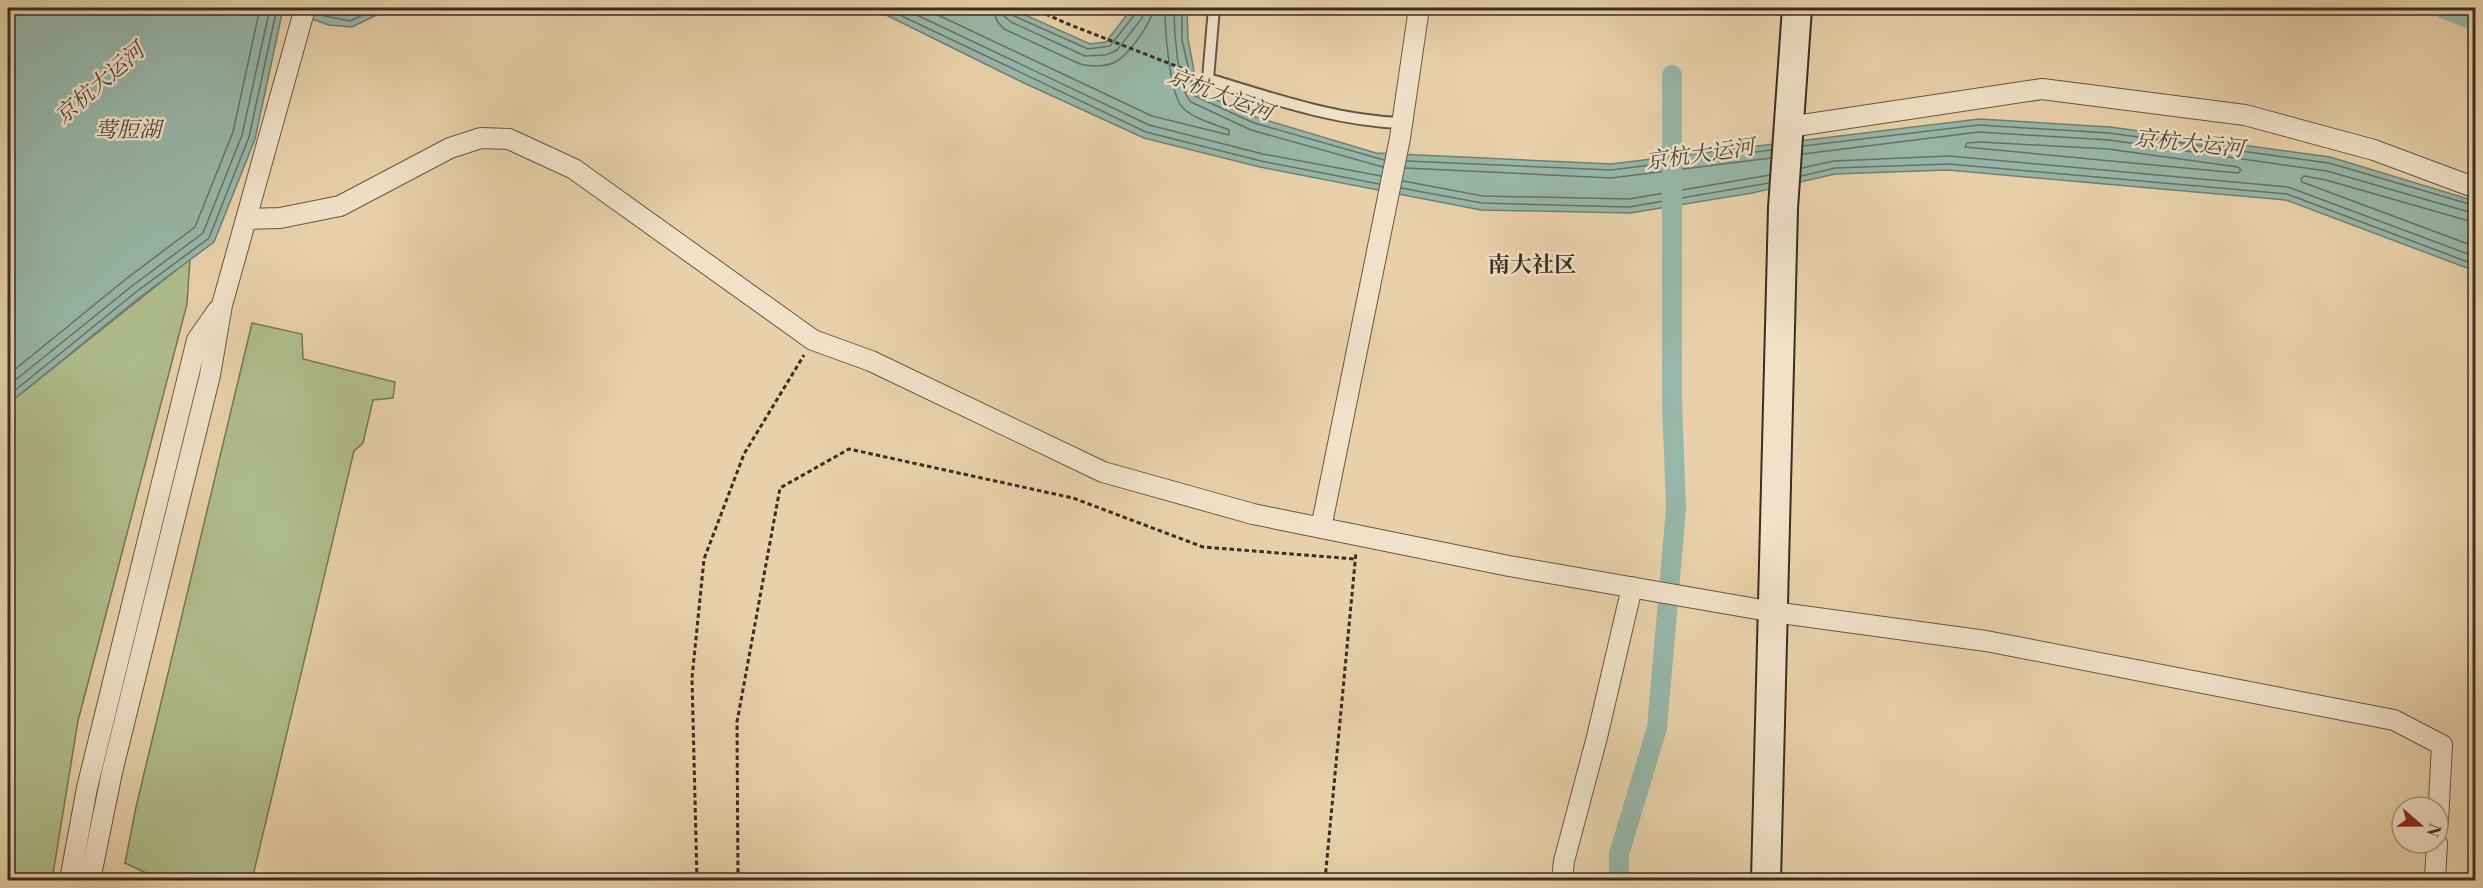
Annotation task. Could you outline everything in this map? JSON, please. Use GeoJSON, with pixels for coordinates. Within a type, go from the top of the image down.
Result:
{"type":"FeatureCollection","features":[{"type":"Feature","properties":{"kind":"street"},"geometry":{"type":"LineString","coordinates":[[90,880],[112,772],[210,375],[222,305],[305,8]]}},
{"type":"Feature","properties":{"kind":"street"},"geometry":{"type":"LineString","coordinates":[[1321,528],[1401,131],[1419,8]]}},
{"type":"Feature","properties":{"kind":"street"},"geometry":{"type":"LineString","coordinates":[[1766,880],[1784,208],[1797,8]]}},
{"type":"Feature","properties":{"kind":"street"},"geometry":{"type":"LineString","coordinates":[[1789,127],[2042,89],[2245,115],[2374,150],[2475,188]]}},
{"type":"Feature","properties":{"kind":"street"},"geometry":{"type":"LineString","coordinates":[[247,219],[280,218],[340,206],[450,148],[480,138],[509,139],[574,169],[813,340],[871,361],[1103,472],[1253,514],[1321,528],[1774,612],[1986,641],[2394,720],[2442,745],[2439,795]]}},
{"type":"Feature","properties":{"kind":"street"},"geometry":{"type":"LineString","coordinates":[[70,880],[87,788],[197,340],[222,305]]}},
{"type":"Feature","properties":{"kind":"street"},"geometry":{"type":"LineString","coordinates":[[1562,880],[1564,861],[1633,587]]}},
{"type":"Feature","properties":{"kind":"street"},"geometry":{"type":"LineString","coordinates":[[2435,880],[2436,855]]}},
{"type":"Feature","properties":{"kind":"lane"},"geometry":{"type":"LineString","coordinates":[[1214,8],[1208,79],[1270,98],[1373,122],[1401,131]]}},
{"type":"Feature","properties":{"kind":"path"},"geometry":{"type":"LineString","coordinates":[[1032,8],[1200,76]]}},
{"type":"Feature","properties":{"kind":"path"},"geometry":{"type":"LineString","coordinates":[[697,880],[692,678],[704,559],[744,454],[813,340]]}},
{"type":"Feature","properties":{"kind":"path"},"geometry":{"type":"LineString","coordinates":[[738,880],[737,722],[780,488],[849,449],[1073,498],[1203,547],[1355,559],[1325,880]]}},
{"type":"Feature","properties":{"kind":"green space"},"geometry":{"type":"Polygon","coordinates":[[[190,259],[187,304],[78,721],[52,880],[8,880],[8,404],[190,259]]]}},
{"type":"Feature","properties":{"kind":"green space"},"geometry":{"type":"Polygon","coordinates":[[[252,323],[302,334],[303,359],[395,382],[393,398],[373,400],[363,443],[354,451],[252,880],[161,880],[125,863],[136,807],[252,323]]]}},
{"type":"Feature","properties":{"kind":"water","name":"莺脰湖"},"geometry":{"type":"Polygon","coordinates":[[[8,8],[391,8],[352,27],[329,25],[283,9],[255,139],[214,242],[140,297],[8,404],[8,8]]]}},
{"type":"Feature","properties":{"kind":"water","name":"京杭大运河"},"geometry":{"type":"Polygon","coordinates":[[[872,8],[1010,8],[1090,44],[1106,42],[1132,8],[1187,8],[1188,39],[1198,92],[1256,117],[1376,153],[1611,164],[1979,119],[2110,127],[2330,157],[2475,201],[2475,271],[2286,200],[1948,170],[1835,174],[1752,193],[1630,213],[1481,210],[1260,167],[1144,138],[1024,83],[872,8]]]}},
{"type":"Feature","properties":{"kind":"waterway"},"geometry":{"type":"LineString","coordinates":[[2442,8],[2476,21]]}},
{"type":"Feature","properties":{"kind":"waterway","name":"京杭大运河"},"geometry":{"type":"LineString","coordinates":[[1619,880],[1619,854],[1657,728],[1676,509],[1672,400],[1672,75]]}},
{"type":"Feature","properties":{"kind":"district","name":"南大社区"},"geometry":{"type":"Point","coordinates":[1532,265]}}]}
